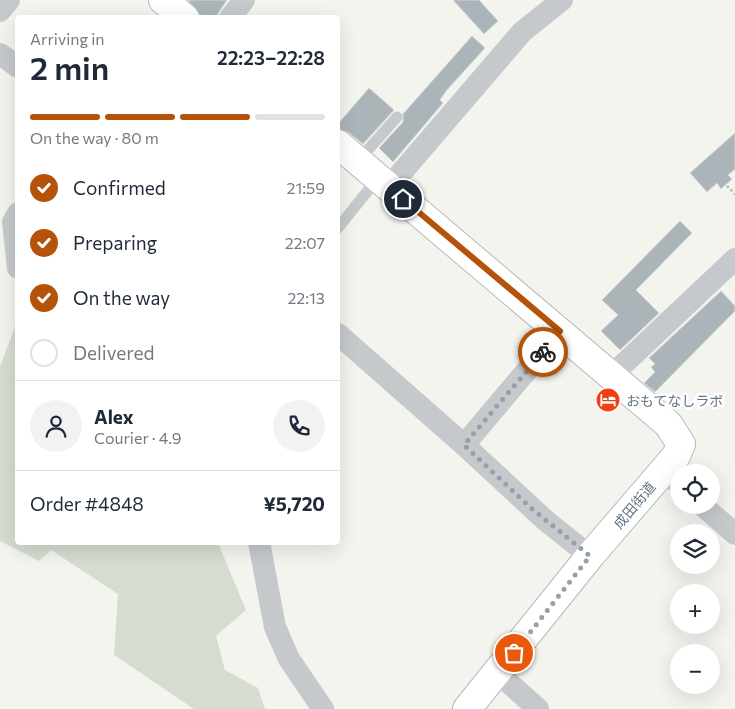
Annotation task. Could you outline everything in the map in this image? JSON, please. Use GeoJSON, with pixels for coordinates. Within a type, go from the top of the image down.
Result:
{"type":"FeatureCollection","features":[{"type":"Feature","properties":{"kind":"street"},"geometry":{"type":"LineString","coordinates":[[0,11],[9,0]]}},
{"type":"Feature","properties":{"kind":"street"},"geometry":{"type":"LineString","coordinates":[[163,0],[182,15]]}},
{"type":"Feature","properties":{"kind":"street"},"geometry":{"type":"LineString","coordinates":[[232,15],[244,0]]}},
{"type":"Feature","properties":{"kind":"street"},"geometry":{"type":"LineString","coordinates":[[365,168],[522,32],[562,0]]}},
{"type":"Feature","properties":{"kind":"street"},"geometry":{"type":"LineString","coordinates":[[0,54],[15,65]]}},
{"type":"Feature","properties":{"kind":"street","name":"成田街道"},"geometry":{"type":"LineString","coordinates":[[365,168],[668,424],[681,444],[674,464]]}},
{"type":"Feature","properties":{"kind":"street"},"geometry":{"type":"LineString","coordinates":[[15,218],[13,222],[15,243]]}},
{"type":"Feature","properties":{"kind":"street"},"geometry":{"type":"LineString","coordinates":[[612,375],[735,259]]}},
{"type":"Feature","properties":{"kind":"street"},"geometry":{"type":"LineString","coordinates":[[0,278],[15,266]]}},
{"type":"Feature","properties":{"kind":"street"},"geometry":{"type":"LineString","coordinates":[[464,445],[560,331]]}},
{"type":"Feature","properties":{"kind":"street"},"geometry":{"type":"LineString","coordinates":[[340,336],[464,445],[512,491],[590,556]]}},
{"type":"Feature","properties":{"kind":"street","name":"成田街道"},"geometry":{"type":"LineString","coordinates":[[467,709],[498,673],[590,556],[670,478]]}},
{"type":"Feature","properties":{"kind":"street"},"geometry":{"type":"LineString","coordinates":[[712,514],[735,534]]}},
{"type":"Feature","properties":{"kind":"street"},"geometry":{"type":"LineString","coordinates":[[261,545],[275,627],[289,659],[323,709]]}},
{"type":"Feature","properties":{"kind":"street"},"geometry":{"type":"LineString","coordinates":[[498,673],[538,709]]}},
{"type":"Feature","properties":{"kind":"lane"},"geometry":{"type":"LineString","coordinates":[[340,224],[365,168],[397,117]]}},
{"type":"Feature","properties":{"kind":"path"},"geometry":{"type":"LineString","coordinates":[[727,186],[735,194]]}},
{"type":"Feature","properties":{"kind":"shaded area"},"geometry":{"type":"Polygon","coordinates":[[[15,326],[15,545],[219,545],[246,610],[216,636],[225,670],[258,688],[265,709],[194,709],[114,655],[118,594],[51,550],[39,561],[0,541],[0,367],[15,326]]]}},
{"type":"Feature","properties":{"kind":"building"},"geometry":{"type":"Polygon","coordinates":[[[188,0],[227,0],[217,15],[200,15],[188,0]]]}},
{"type":"Feature","properties":{"kind":"building"},"geometry":{"type":"Polygon","coordinates":[[[453,0],[479,0],[498,21],[484,34],[453,0]]]}},
{"type":"Feature","properties":{"kind":"building"},"geometry":{"type":"Polygon","coordinates":[[[472,36],[485,48],[446,91],[440,100],[443,103],[393,162],[379,148],[403,122],[403,114],[472,36]]]}},
{"type":"Feature","properties":{"kind":"building"},"geometry":{"type":"Polygon","coordinates":[[[369,88],[394,110],[363,144],[348,132],[340,130],[340,122],[369,88]]]}},
{"type":"Feature","properties":{"kind":"building"},"geometry":{"type":"Polygon","coordinates":[[[735,133],[735,169],[728,175],[732,179],[721,189],[717,183],[707,192],[690,173],[735,133]]]}},
{"type":"Feature","properties":{"kind":"building"},"geometry":{"type":"Polygon","coordinates":[[[680,221],[692,233],[636,290],[659,313],[620,350],[601,331],[618,315],[602,300],[680,221]]]}},
{"type":"Feature","properties":{"kind":"building"},"geometry":{"type":"Polygon","coordinates":[[[721,291],[735,306],[735,311],[655,392],[644,383],[655,372],[651,367],[655,364],[649,358],[721,291]]]}},
{"type":"Feature","properties":{"kind":"way so far"},"geometry":{"type":"LineString","coordinates":[[514,653],[590,556],[531,508],[464,445],[543,352]]}},
{"type":"Feature","properties":{"kind":"place","name":"おもてなしラボ"},"geometry":{"type":"Point","coordinates":[608,400]}},
{"type":"Feature","properties":{"kind":"route"},"geometry":{"type":"LineString","coordinates":[[403,199],[560,331],[543,352]]}}]}
